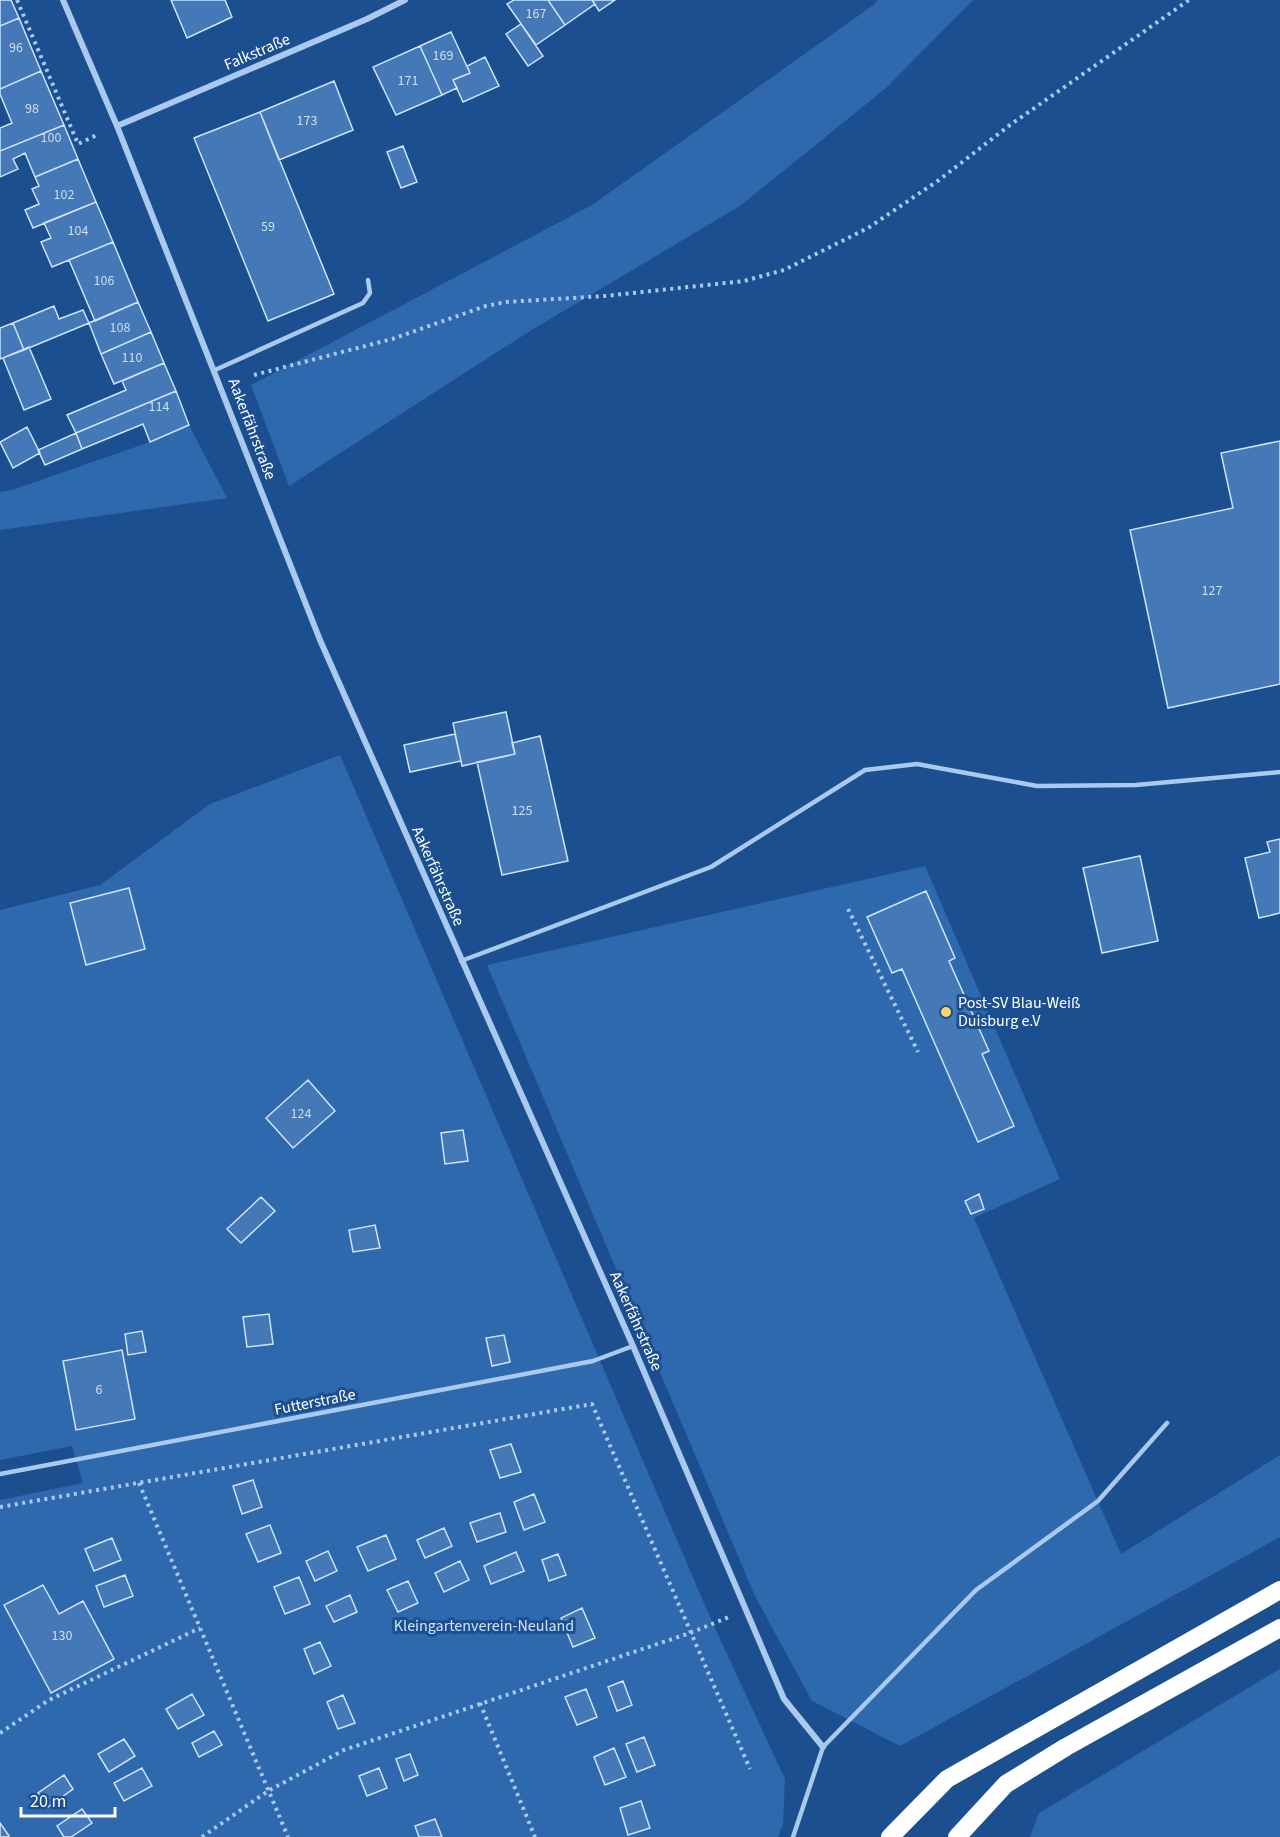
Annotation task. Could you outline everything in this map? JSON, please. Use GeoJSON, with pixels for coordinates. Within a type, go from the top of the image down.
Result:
{"type":"FeatureCollection","features":[{"type":"Feature","properties":{"kind":"highway"},"geometry":{"type":"LineString","coordinates":[[890,1837],[947,1779],[1280,1590]]}},
{"type":"Feature","properties":{"kind":"highway"},"geometry":{"type":"LineString","coordinates":[[957,1837],[1006,1784],[1066,1747],[1280,1628]]}},
{"type":"Feature","properties":{"kind":"street","name":"Aakerfährstraße"},"geometry":{"type":"LineString","coordinates":[[63,0],[117,126],[215,370],[320,640],[633,1346],[784,1699],[823,1747]]}},
{"type":"Feature","properties":{"kind":"street","name":"Falkstraße"},"geometry":{"type":"LineString","coordinates":[[117,126],[367,19],[405,0]]}},
{"type":"Feature","properties":{"kind":"lane"},"geometry":{"type":"LineString","coordinates":[[215,370],[363,303],[370,293],[368,280]]}},
{"type":"Feature","properties":{"kind":"lane"},"geometry":{"type":"LineString","coordinates":[[461,961],[711,867],[865,770],[917,764],[1037,786],[1136,785],[1280,772]]}},
{"type":"Feature","properties":{"kind":"lane","name":"Futterstraße"},"geometry":{"type":"LineString","coordinates":[[0,1474],[593,1361],[633,1346]]}},
{"type":"Feature","properties":{"kind":"lane"},"geometry":{"type":"LineString","coordinates":[[793,1837],[823,1747],[976,1590],[1098,1501],[1167,1424]]}},
{"type":"Feature","properties":{"kind":"path"},"geometry":{"type":"LineString","coordinates":[[18,0],[78,144],[117,126]]}},
{"type":"Feature","properties":{"kind":"path"},"geometry":{"type":"LineString","coordinates":[[220,384],[392,339],[486,306],[506,302],[605,296],[744,281],[784,270],[868,228],[939,180],[1010,125],[1189,0]]}},
{"type":"Feature","properties":{"kind":"path"},"geometry":{"type":"LineString","coordinates":[[848,909],[918,1053]]}},
{"type":"Feature","properties":{"kind":"path"},"geometry":{"type":"LineString","coordinates":[[0,1507],[592,1404],[750,1769]]}},
{"type":"Feature","properties":{"kind":"path"},"geometry":{"type":"LineString","coordinates":[[139,1483],[288,1837]]}},
{"type":"Feature","properties":{"kind":"path"},"geometry":{"type":"LineString","coordinates":[[202,1837],[268,1791],[344,1750],[480,1702],[690,1633],[746,1609]]}},
{"type":"Feature","properties":{"kind":"path"},"geometry":{"type":"LineString","coordinates":[[0,1733],[49,1700],[200,1628]]}},
{"type":"Feature","properties":{"kind":"path"},"geometry":{"type":"LineString","coordinates":[[480,1702],[535,1837]]}},
{"type":"Feature","properties":{"kind":"green space"},"geometry":{"type":"Polygon","coordinates":[[[878,0],[973,0],[886,88],[740,206],[530,331],[289,486],[251,385],[592,205],[878,0]]]}},
{"type":"Feature","properties":{"kind":"green space"},"geometry":{"type":"Polygon","coordinates":[[[189,425],[227,498],[0,530],[0,492],[12,490],[150,442],[189,425]]]}},
{"type":"Feature","properties":{"kind":"green space","name":"Kleingartenverein-Neuland"},"geometry":{"type":"Polygon","coordinates":[[[340,755],[713,1624],[785,1779],[783,1824],[778,1837],[0,1837],[0,1500],[83,1483],[72,1446],[0,1460],[0,910],[100,885],[210,804],[340,755]]]}},
{"type":"Feature","properties":{"kind":"green space"},"geometry":{"type":"Polygon","coordinates":[[[925,866],[1060,1179],[974,1218],[1121,1554],[1280,1455],[1280,1537],[900,1746],[812,1701],[755,1596],[487,965],[925,866]]]}},
{"type":"Feature","properties":{"kind":"green space"},"geometry":{"type":"Polygon","coordinates":[[[1280,1669],[1280,1837],[1030,1837],[1039,1813],[1280,1669]]]}},
{"type":"Feature","properties":{"kind":"building"},"geometry":{"type":"Polygon","coordinates":[[[0,0],[11,0],[19,18],[0,26],[0,0]]]}},
{"type":"Feature","properties":{"kind":"building"},"geometry":{"type":"Polygon","coordinates":[[[171,0],[225,0],[232,17],[187,38],[171,0]]]}},
{"type":"Feature","properties":{"kind":"building"},"geometry":{"type":"Polygon","coordinates":[[[514,0],[548,0],[565,25],[536,45],[507,4],[514,0]]]}},
{"type":"Feature","properties":{"kind":"building"},"geometry":{"type":"Polygon","coordinates":[[[548,0],[592,0],[595,4],[565,25],[548,0]]]}},
{"type":"Feature","properties":{"kind":"building"},"geometry":{"type":"Polygon","coordinates":[[[592,0],[615,0],[599,11],[592,0]]]}},
{"type":"Feature","properties":{"kind":"building"},"geometry":{"type":"Polygon","coordinates":[[[19,18],[41,71],[0,89],[0,26],[19,18]]]}},
{"type":"Feature","properties":{"kind":"building"},"geometry":{"type":"Polygon","coordinates":[[[521,24],[543,56],[528,66],[506,34],[521,24]]]}},
{"type":"Feature","properties":{"kind":"building"},"geometry":{"type":"Polygon","coordinates":[[[451,32],[470,73],[453,80],[457,88],[442,95],[420,46],[451,32]]]}},
{"type":"Feature","properties":{"kind":"building"},"geometry":{"type":"Polygon","coordinates":[[[420,46],[442,95],[396,115],[373,67],[420,46]]]}},
{"type":"Feature","properties":{"kind":"building"},"geometry":{"type":"Polygon","coordinates":[[[485,57],[499,86],[463,102],[453,80],[470,73],[467,66],[485,57]]]}},
{"type":"Feature","properties":{"kind":"building"},"geometry":{"type":"Polygon","coordinates":[[[41,71],[64,125],[0,151],[0,128],[12,123],[0,89],[41,71]]]}},
{"type":"Feature","properties":{"kind":"building"},"geometry":{"type":"Polygon","coordinates":[[[334,81],[353,130],[279,160],[260,112],[334,81]]]}},
{"type":"Feature","properties":{"kind":"building"},"geometry":{"type":"Polygon","coordinates":[[[260,112],[334,294],[268,321],[194,138],[260,112]]]}},
{"type":"Feature","properties":{"kind":"building"},"geometry":{"type":"Polygon","coordinates":[[[64,125],[78,159],[35,177],[25,153],[13,159],[18,169],[0,177],[0,151],[64,125]]]}},
{"type":"Feature","properties":{"kind":"building"},"geometry":{"type":"Polygon","coordinates":[[[403,146],[417,182],[401,188],[387,152],[403,146]]]}},
{"type":"Feature","properties":{"kind":"building"},"geometry":{"type":"Polygon","coordinates":[[[78,159],[96,202],[33,228],[25,210],[39,204],[32,189],[39,186],[35,177],[78,159]]]}},
{"type":"Feature","properties":{"kind":"building"},"geometry":{"type":"Polygon","coordinates":[[[96,202],[113,242],[52,267],[41,242],[51,238],[44,223],[96,202]]]}},
{"type":"Feature","properties":{"kind":"building"},"geometry":{"type":"Polygon","coordinates":[[[113,242],[138,302],[95,321],[69,260],[113,242]]]}},
{"type":"Feature","properties":{"kind":"building"},"geometry":{"type":"Polygon","coordinates":[[[138,302],[151,332],[101,354],[89,323],[138,302]]]}},
{"type":"Feature","properties":{"kind":"building"},"geometry":{"type":"Polygon","coordinates":[[[54,306],[59,319],[83,310],[89,323],[24,350],[13,323],[54,306]]]}},
{"type":"Feature","properties":{"kind":"building"},"geometry":{"type":"Polygon","coordinates":[[[13,323],[24,350],[0,359],[0,328],[13,323]]]}},
{"type":"Feature","properties":{"kind":"building"},"geometry":{"type":"Polygon","coordinates":[[[151,332],[164,363],[114,384],[101,354],[151,332]]]}},
{"type":"Feature","properties":{"kind":"building"},"geometry":{"type":"Polygon","coordinates":[[[29,347],[51,399],[24,410],[3,358],[29,347]]]}},
{"type":"Feature","properties":{"kind":"building"},"geometry":{"type":"Polygon","coordinates":[[[164,363],[176,391],[76,433],[67,415],[126,390],[122,381],[164,363]]]}},
{"type":"Feature","properties":{"kind":"building"},"geometry":{"type":"Polygon","coordinates":[[[176,391],[189,425],[150,442],[143,424],[82,449],[76,433],[176,391]]]}},
{"type":"Feature","properties":{"kind":"building"},"geometry":{"type":"Polygon","coordinates":[[[27,427],[40,453],[13,468],[0,442],[27,427]]]}},
{"type":"Feature","properties":{"kind":"building"},"geometry":{"type":"Polygon","coordinates":[[[76,433],[82,449],[45,465],[38,450],[76,433]]]}},
{"type":"Feature","properties":{"kind":"building"},"geometry":{"type":"Polygon","coordinates":[[[1280,441],[1280,684],[1168,708],[1130,530],[1233,508],[1221,453],[1280,441]]]}},
{"type":"Feature","properties":{"kind":"building"},"geometry":{"type":"Polygon","coordinates":[[[506,712],[515,754],[462,766],[453,723],[506,712]]]}},
{"type":"Feature","properties":{"kind":"building"},"geometry":{"type":"Polygon","coordinates":[[[455,734],[461,761],[410,772],[404,745],[455,734]]]}},
{"type":"Feature","properties":{"kind":"building"},"geometry":{"type":"Polygon","coordinates":[[[540,736],[568,861],[502,875],[477,762],[515,754],[512,743],[540,736]]]}},
{"type":"Feature","properties":{"kind":"building"},"geometry":{"type":"Polygon","coordinates":[[[1280,839],[1280,913],[1259,918],[1245,858],[1270,852],[1267,842],[1280,839]]]}},
{"type":"Feature","properties":{"kind":"building"},"geometry":{"type":"Polygon","coordinates":[[[1140,856],[1158,941],[1102,953],[1083,868],[1140,856]]]}},
{"type":"Feature","properties":{"kind":"building"},"geometry":{"type":"Polygon","coordinates":[[[129,888],[145,949],[86,965],[70,903],[129,888]]]}},
{"type":"Feature","properties":{"kind":"building","name":"Post-SV Blau-Weiß Duisburg e.V"},"geometry":{"type":"Polygon","coordinates":[[[926,891],[955,958],[949,961],[989,1051],[982,1054],[1014,1126],[978,1142],[902,969],[892,973],[867,917],[926,891]]]}},
{"type":"Feature","properties":{"kind":"building"},"geometry":{"type":"Polygon","coordinates":[[[308,1080],[335,1111],[293,1148],[266,1118],[308,1080]]]}},
{"type":"Feature","properties":{"kind":"building"},"geometry":{"type":"Polygon","coordinates":[[[463,1130],[468,1161],[445,1164],[441,1133],[463,1130]]]}},
{"type":"Feature","properties":{"kind":"building"},"geometry":{"type":"Polygon","coordinates":[[[979,1194],[984,1209],[971,1214],[965,1201],[979,1194]]]}},
{"type":"Feature","properties":{"kind":"building"},"geometry":{"type":"Polygon","coordinates":[[[261,1197],[275,1211],[241,1243],[227,1229],[261,1197]]]}},
{"type":"Feature","properties":{"kind":"building"},"geometry":{"type":"Polygon","coordinates":[[[375,1225],[380,1248],[353,1252],[349,1230],[375,1225]]]}},
{"type":"Feature","properties":{"kind":"building"},"geometry":{"type":"Polygon","coordinates":[[[269,1314],[273,1344],[247,1347],[243,1317],[269,1314]]]}},
{"type":"Feature","properties":{"kind":"building"},"geometry":{"type":"Polygon","coordinates":[[[142,1331],[146,1352],[128,1355],[125,1334],[142,1331]]]}},
{"type":"Feature","properties":{"kind":"building"},"geometry":{"type":"Polygon","coordinates":[[[504,1335],[510,1362],[492,1366],[486,1338],[504,1335]]]}},
{"type":"Feature","properties":{"kind":"building"},"geometry":{"type":"Polygon","coordinates":[[[122,1350],[135,1419],[76,1430],[63,1361],[122,1350]]]}},
{"type":"Feature","properties":{"kind":"building"},"geometry":{"type":"Polygon","coordinates":[[[511,1444],[521,1472],[500,1478],[490,1450],[511,1444]]]}},
{"type":"Feature","properties":{"kind":"building"},"geometry":{"type":"Polygon","coordinates":[[[253,1480],[262,1507],[242,1514],[233,1486],[253,1480]]]}},
{"type":"Feature","properties":{"kind":"building"},"geometry":{"type":"Polygon","coordinates":[[[534,1494],[545,1522],[524,1530],[514,1502],[534,1494]]]}},
{"type":"Feature","properties":{"kind":"building"},"geometry":{"type":"Polygon","coordinates":[[[500,1513],[506,1532],[477,1542],[470,1523],[500,1513]]]}},
{"type":"Feature","properties":{"kind":"building"},"geometry":{"type":"Polygon","coordinates":[[[270,1525],[281,1553],[258,1562],[246,1534],[270,1525]]]}},
{"type":"Feature","properties":{"kind":"building"},"geometry":{"type":"Polygon","coordinates":[[[444,1528],[452,1546],[425,1558],[417,1540],[444,1528]]]}},
{"type":"Feature","properties":{"kind":"building"},"geometry":{"type":"Polygon","coordinates":[[[386,1535],[396,1559],[368,1571],[357,1547],[386,1535]]]}},
{"type":"Feature","properties":{"kind":"building"},"geometry":{"type":"Polygon","coordinates":[[[112,1538],[121,1560],[94,1571],[85,1549],[112,1538]]]}},
{"type":"Feature","properties":{"kind":"building"},"geometry":{"type":"Polygon","coordinates":[[[328,1551],[337,1571],[315,1581],[306,1561],[328,1551]]]}},
{"type":"Feature","properties":{"kind":"building"},"geometry":{"type":"Polygon","coordinates":[[[516,1552],[524,1571],[491,1584],[484,1566],[516,1552]]]}},
{"type":"Feature","properties":{"kind":"building"},"geometry":{"type":"Polygon","coordinates":[[[558,1554],[566,1575],[549,1581],[542,1560],[558,1554]]]}},
{"type":"Feature","properties":{"kind":"building"},"geometry":{"type":"Polygon","coordinates":[[[460,1561],[469,1580],[444,1592],[435,1573],[460,1561]]]}},
{"type":"Feature","properties":{"kind":"building"},"geometry":{"type":"Polygon","coordinates":[[[125,1575],[133,1596],[104,1607],[96,1586],[125,1575]]]}},
{"type":"Feature","properties":{"kind":"building"},"geometry":{"type":"Polygon","coordinates":[[[299,1577],[310,1604],[285,1614],[274,1587],[299,1577]]]}},
{"type":"Feature","properties":{"kind":"building"},"geometry":{"type":"Polygon","coordinates":[[[408,1581],[418,1603],[398,1612],[387,1590],[408,1581]]]}},
{"type":"Feature","properties":{"kind":"building"},"geometry":{"type":"Polygon","coordinates":[[[43,1585],[59,1614],[83,1601],[114,1659],[51,1693],[4,1605],[43,1585]]]}},
{"type":"Feature","properties":{"kind":"building"},"geometry":{"type":"Polygon","coordinates":[[[350,1595],[357,1612],[334,1622],[326,1606],[350,1595]]]}},
{"type":"Feature","properties":{"kind":"building"},"geometry":{"type":"Polygon","coordinates":[[[582,1608],[595,1638],[573,1647],[561,1618],[582,1608]]]}},
{"type":"Feature","properties":{"kind":"building"},"geometry":{"type":"Polygon","coordinates":[[[320,1642],[331,1666],[314,1674],[304,1649],[320,1642]]]}},
{"type":"Feature","properties":{"kind":"building"},"geometry":{"type":"Polygon","coordinates":[[[623,1681],[632,1705],[617,1711],[608,1687],[623,1681]]]}},
{"type":"Feature","properties":{"kind":"building"},"geometry":{"type":"Polygon","coordinates":[[[586,1689],[597,1717],[577,1725],[565,1697],[586,1689]]]}},
{"type":"Feature","properties":{"kind":"building"},"geometry":{"type":"Polygon","coordinates":[[[192,1694],[204,1715],[178,1729],[166,1709],[192,1694]]]}},
{"type":"Feature","properties":{"kind":"building"},"geometry":{"type":"Polygon","coordinates":[[[343,1695],[355,1723],[338,1729],[327,1702],[343,1695]]]}},
{"type":"Feature","properties":{"kind":"building"},"geometry":{"type":"Polygon","coordinates":[[[214,1731],[222,1745],[199,1757],[192,1743],[214,1731]]]}},
{"type":"Feature","properties":{"kind":"building"},"geometry":{"type":"Polygon","coordinates":[[[644,1737],[655,1765],[637,1772],[626,1744],[644,1737]]]}},
{"type":"Feature","properties":{"kind":"building"},"geometry":{"type":"Polygon","coordinates":[[[124,1739],[135,1756],[109,1772],[98,1754],[124,1739]]]}},
{"type":"Feature","properties":{"kind":"building"},"geometry":{"type":"Polygon","coordinates":[[[614,1748],[626,1777],[605,1785],[594,1757],[614,1748]]]}},
{"type":"Feature","properties":{"kind":"building"},"geometry":{"type":"Polygon","coordinates":[[[410,1754],[418,1775],[404,1781],[396,1759],[410,1754]]]}},
{"type":"Feature","properties":{"kind":"building"},"geometry":{"type":"Polygon","coordinates":[[[142,1768],[152,1786],[124,1801],[114,1783],[142,1768]]]}},
{"type":"Feature","properties":{"kind":"building"},"geometry":{"type":"Polygon","coordinates":[[[379,1768],[387,1788],[367,1796],[359,1776],[379,1768]]]}},
{"type":"Feature","properties":{"kind":"building"},"geometry":{"type":"Polygon","coordinates":[[[64,1775],[73,1789],[48,1807],[38,1793],[64,1775]]]}},
{"type":"Feature","properties":{"kind":"building"},"geometry":{"type":"Polygon","coordinates":[[[641,1801],[650,1828],[628,1835],[620,1808],[641,1801]]]}},
{"type":"Feature","properties":{"kind":"building"},"geometry":{"type":"Polygon","coordinates":[[[82,1809],[92,1823],[71,1837],[64,1837],[57,1826],[82,1809]]]}},
{"type":"Feature","properties":{"kind":"building"},"geometry":{"type":"Polygon","coordinates":[[[435,1819],[442,1837],[419,1837],[415,1826],[435,1819]]]}},
{"type":"Feature","properties":{"kind":"building"},"geometry":{"type":"Polygon","coordinates":[[[0,1823],[9,1836],[0,1837],[0,1823]]]}},
{"type":"Feature","properties":{"kind":"place","name":"Post-SV Blau-Weiß Duisburg e.V"},"geometry":{"type":"Point","coordinates":[946,1012]}}]}
